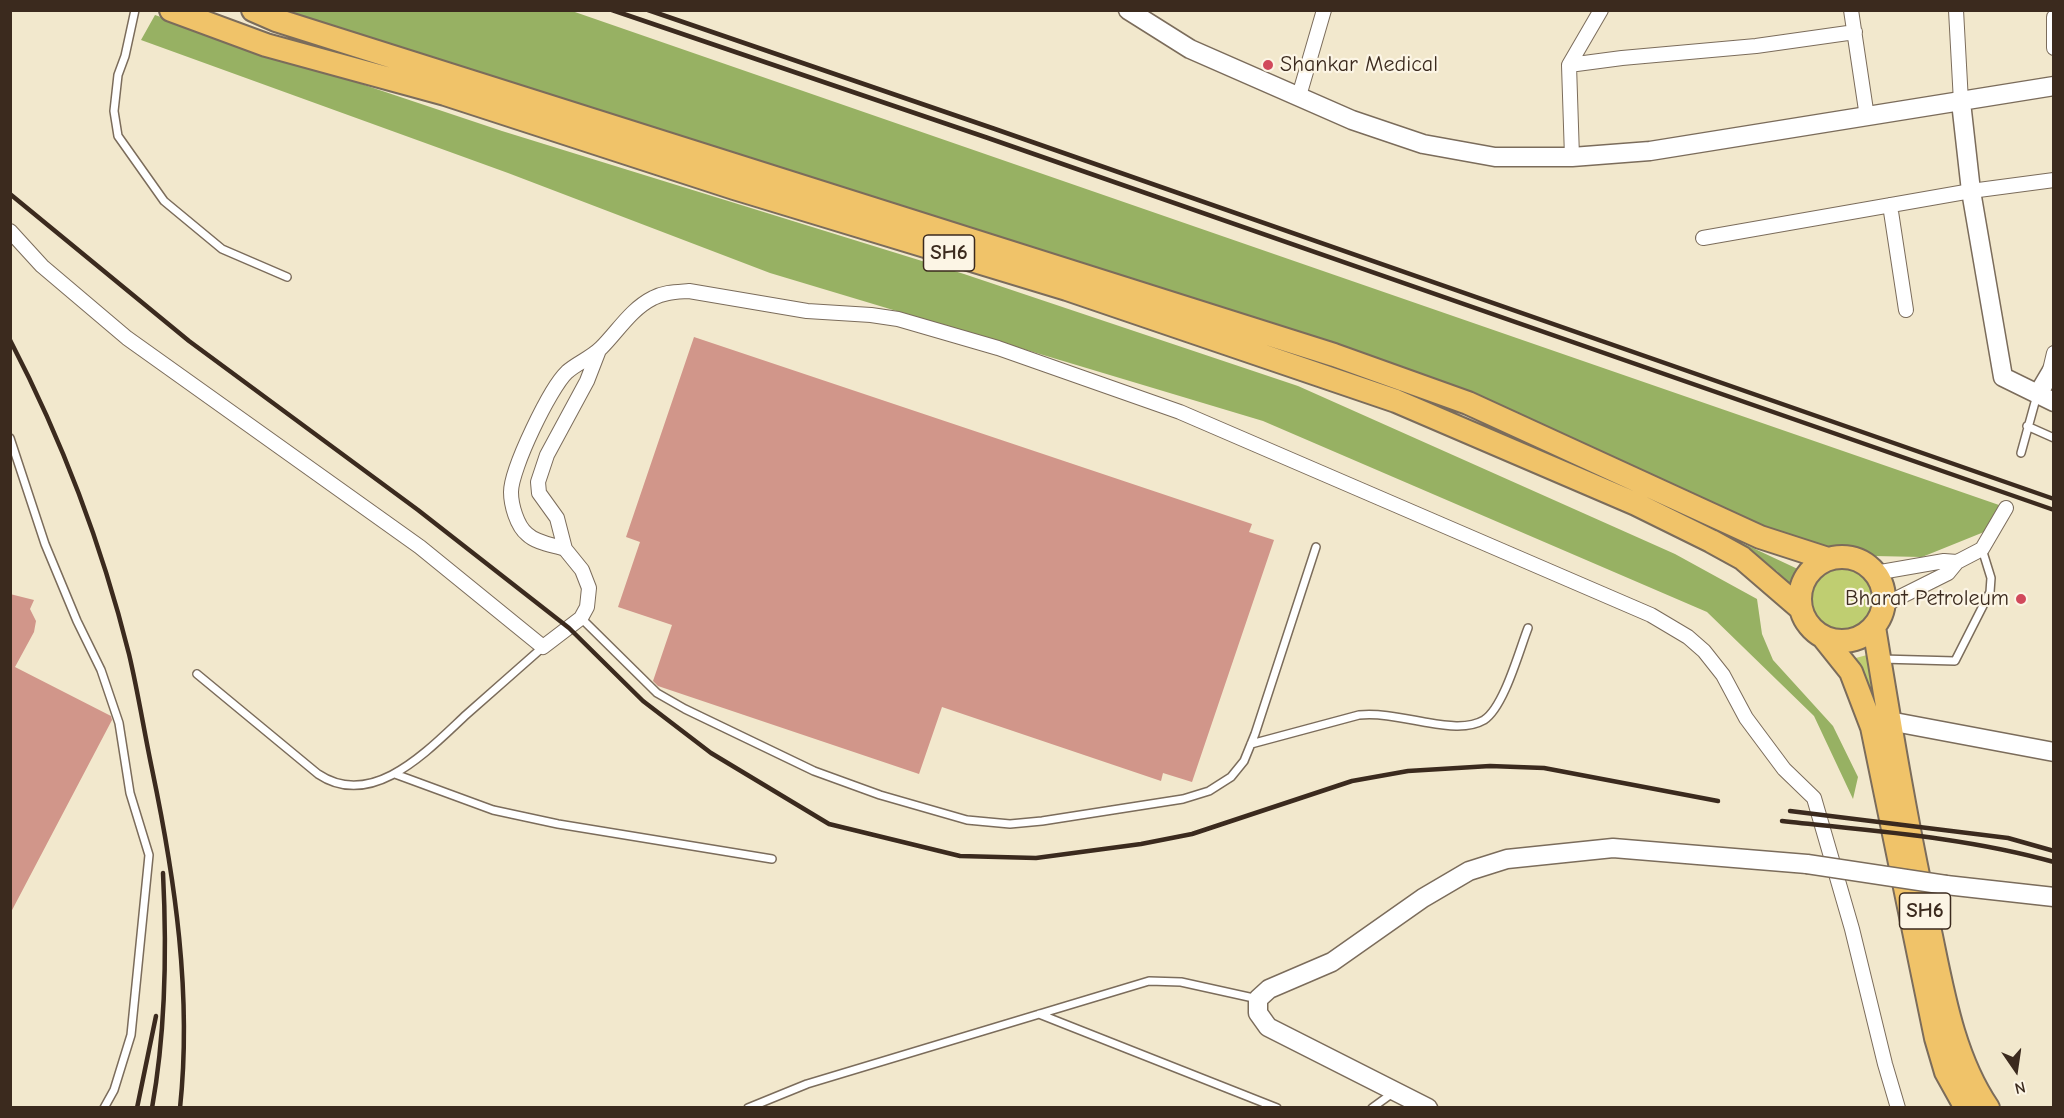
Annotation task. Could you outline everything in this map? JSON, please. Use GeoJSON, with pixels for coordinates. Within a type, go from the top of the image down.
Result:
{"type":"FeatureCollection","features":[{"type":"Feature","properties":{"kind":"main road","name":"SH6"},"geometry":{"type":"LineString","coordinates":[[171,10],[266,45],[445,94],[734,188],[1067,289],[1396,401],[1626,500],[1711,541],[1750,564],[1800,608],[1812,630],[1823,638],[1851,672],[1872,727],[1934,1028],[1946,1072],[1966,1107]]}},
{"type":"Feature","properties":{"kind":"main road","name":"SH6"},"geometry":{"type":"LineString","coordinates":[[254,10],[276,20],[1334,355],[1468,403],[1751,534],[1828,559],[1845,557],[1854,559],[1862,562],[1875,573]]}},
{"type":"Feature","properties":{"kind":"main road"},"geometry":{"type":"LineString","coordinates":[[1800,608],[1799,593],[1804,578],[1814,567],[1828,559]]}},
{"type":"Feature","properties":{"kind":"main road"},"geometry":{"type":"LineString","coordinates":[[1823,638],[1850,641],[1863,636],[1874,627],[1884,605],[1883,588],[1875,573]]}},
{"type":"Feature","properties":{"kind":"main road","name":"SH6"},"geometry":{"type":"LineString","coordinates":[[1874,627],[1910,844],[1945,999],[1974,1086],[1988,1107]]}},
{"type":"Feature","properties":{"kind":"street"},"geometry":{"type":"LineString","coordinates":[[1128,10],[1190,49],[1352,120],[1423,144],[1495,157],[1572,157],[1650,151],[2054,86]]}},
{"type":"Feature","properties":{"kind":"street"},"geometry":{"type":"LineString","coordinates":[[1299,96],[1324,10]]}},
{"type":"Feature","properties":{"kind":"street"},"geometry":{"type":"LineString","coordinates":[[1572,157],[1569,65],[1601,10]]}},
{"type":"Feature","properties":{"kind":"street"},"geometry":{"type":"LineString","coordinates":[[1851,10],[1867,117]]}},
{"type":"Feature","properties":{"kind":"street"},"geometry":{"type":"LineString","coordinates":[[1956,10],[1961,102],[1971,191],[2003,377],[2046,398],[2052,363]]}},
{"type":"Feature","properties":{"kind":"street"},"geometry":{"type":"LineString","coordinates":[[2054,17],[2054,48]]}},
{"type":"Feature","properties":{"kind":"street"},"geometry":{"type":"LineString","coordinates":[[1569,65],[1622,57],[1756,46],[1855,32]]}},
{"type":"Feature","properties":{"kind":"street"},"geometry":{"type":"LineString","coordinates":[[1702,238],[1971,191],[2054,180]]}},
{"type":"Feature","properties":{"kind":"street"},"geometry":{"type":"LineString","coordinates":[[1890,205],[1906,310]]}},
{"type":"Feature","properties":{"kind":"street"},"geometry":{"type":"LineString","coordinates":[[10,231],[42,266],[127,338],[420,547],[543,647],[581,618],[587,607],[589,588],[582,570],[565,549],[557,518],[539,493],[538,482],[547,454],[587,381],[599,350]]}},
{"type":"Feature","properties":{"kind":"street"},"geometry":{"type":"LineString","coordinates":[[565,549],[526,533],[519,523],[513,503],[512,484],[548,400],[567,372],[599,350],[637,308],[654,297],[671,292],[689,291],[807,311],[898,319],[998,348],[1180,412],[1651,615],[1688,637],[1704,651],[1723,675],[1746,718],[1778,760],[1814,798],[1852,929],[1885,1064],[1898,1107]]}},
{"type":"Feature","properties":{"kind":"street"},"geometry":{"type":"LineString","coordinates":[[1884,605],[1948,573],[1957,562],[1982,549],[2006,508]]}},
{"type":"Feature","properties":{"kind":"street"},"geometry":{"type":"LineString","coordinates":[[1875,573],[1944,561],[1957,562]]}},
{"type":"Feature","properties":{"kind":"street"},"geometry":{"type":"LineString","coordinates":[[1889,721],[2054,752]]}},
{"type":"Feature","properties":{"kind":"street"},"geometry":{"type":"LineString","coordinates":[[1428,1107],[1268,1027],[1258,1013],[1258,999],[1269,989],[1332,962],[1423,897],[1469,871],[1507,859],[1613,849],[1808,864],[1946,885],[2054,897]]}},
{"type":"Feature","properties":{"kind":"lane"},"geometry":{"type":"LineString","coordinates":[[135,10],[125,56],[118,75],[114,111],[118,136],[164,201],[222,249],[287,277]]}},
{"type":"Feature","properties":{"kind":"lane"},"geometry":{"type":"LineString","coordinates":[[2021,453],[2027,426],[2046,398]]}},
{"type":"Feature","properties":{"kind":"lane"},"geometry":{"type":"LineString","coordinates":[[2027,426],[2054,438]]}},
{"type":"Feature","properties":{"kind":"lane"},"geometry":{"type":"LineString","coordinates":[[10,438],[45,544],[105,680],[119,723],[130,793],[149,855],[131,1035],[114,1090],[104,1107]]}},
{"type":"Feature","properties":{"kind":"lane"},"geometry":{"type":"LineString","coordinates":[[581,618],[657,693],[685,709],[814,771],[880,795],[968,820],[1010,824],[1042,821],[1183,799],[1209,792],[1231,777],[1244,761],[1251,744],[1316,547]]}},
{"type":"Feature","properties":{"kind":"lane"},"geometry":{"type":"LineString","coordinates":[[1879,659],[1955,661],[1990,592],[1991,578],[1982,549]]}},
{"type":"Feature","properties":{"kind":"lane"},"geometry":{"type":"LineString","coordinates":[[1251,744],[1368,714],[1448,726],[1476,723],[1485,719],[1499,703],[1528,628]]}},
{"type":"Feature","properties":{"kind":"lane"},"geometry":{"type":"LineString","coordinates":[[197,674],[328,781],[352,786],[366,784],[395,774],[421,755],[543,647]]}},
{"type":"Feature","properties":{"kind":"lane"},"geometry":{"type":"LineString","coordinates":[[395,774],[493,810],[558,824],[772,859]]}},
{"type":"Feature","properties":{"kind":"lane"},"geometry":{"type":"LineString","coordinates":[[748,1107],[807,1084],[1149,981],[1181,982],[1258,999]]}},
{"type":"Feature","properties":{"kind":"lane"},"geometry":{"type":"LineString","coordinates":[[1039,1014],[1277,1107]]}},
{"type":"Feature","properties":{"kind":"lane"},"geometry":{"type":"LineString","coordinates":[[1372,1107],[1396,1090]]}},
{"type":"Feature","properties":{"kind":"green space"},"geometry":{"type":"Polygon","coordinates":[[[273,11],[572,11],[1999,505],[1984,532],[1922,557],[1874,556],[1784,540],[1463,396],[273,11]]]}},
{"type":"Feature","properties":{"kind":"green space"},"geometry":{"type":"Polygon","coordinates":[[[155,15],[502,131],[964,274],[1298,386],[1675,554],[1757,599],[1762,634],[1773,660],[1833,726],[1858,777],[1853,799],[1814,716],[1707,612],[1263,421],[770,273],[508,173],[141,40],[155,15]]]}},
{"type":"Feature","properties":{"kind":"green space"},"geometry":{"type":"Polygon","coordinates":[[[1629,490],[1802,571],[1791,590],[1777,571],[1629,490]]]}},
{"type":"Feature","properties":{"kind":"green space"},"geometry":{"type":"Polygon","coordinates":[[[1837,569],[1849,569],[1865,578],[1872,588],[1874,600],[1872,612],[1865,622],[1849,631],[1837,631],[1826,626],[1817,617],[1812,606],[1812,594],[1817,583],[1826,574],[1837,569]]]}},
{"type":"Feature","properties":{"kind":"green space"},"geometry":{"type":"Polygon","coordinates":[[[1867,655],[1879,711],[1852,659],[1867,655]]]}},
{"type":"Feature","properties":{"kind":"building"},"geometry":{"type":"Polygon","coordinates":[[[694,337],[1252,524],[1249,532],[1274,540],[1192,782],[1163,773],[1161,781],[942,707],[919,774],[658,686],[653,681],[672,625],[618,607],[640,542],[626,537],[694,337]]]}},
{"type":"Feature","properties":{"kind":"building"},"geometry":{"type":"Polygon","coordinates":[[[10,594],[34,600],[30,609],[36,621],[34,632],[15,667],[111,716],[112,720],[10,914],[10,594]]]}},
{"type":"Feature","properties":{"kind":"railway"},"geometry":{"type":"LineString","coordinates":[[612,10],[988,138],[2054,510]]}},
{"type":"Feature","properties":{"kind":"railway"},"geometry":{"type":"LineString","coordinates":[[648,10],[2054,499]]}},
{"type":"Feature","properties":{"kind":"railway"},"geometry":{"type":"LineString","coordinates":[[10,194],[189,341],[418,510],[569,628],[643,701],[711,753],[829,824],[960,856],[1036,858],[1141,844],[1192,834],[1352,781],[1408,771],[1490,766],[1544,768],[1718,801]]}},
{"type":"Feature","properties":{"kind":"railway"},"geometry":{"type":"LineString","coordinates":[[10,340],[63,454],[93,533],[132,668],[168,852],[179,937],[184,1023],[180,1108]]}},
{"type":"Feature","properties":{"kind":"railway"},"geometry":{"type":"LineString","coordinates":[[1790,811],[2008,838],[2054,851]]}},
{"type":"Feature","properties":{"kind":"railway"},"geometry":{"type":"LineString","coordinates":[[1782,821],[1987,846],[2054,862]]}},
{"type":"Feature","properties":{"kind":"railway"},"geometry":{"type":"LineString","coordinates":[[152,1108],[163,1020],[165,932],[163,873]]}},
{"type":"Feature","properties":{"kind":"railway"},"geometry":{"type":"LineString","coordinates":[[137,1108],[156,1016]]}},
{"type":"Feature","properties":{"kind":"place","name":"Shankar Medical"},"geometry":{"type":"Point","coordinates":[1268,65]}},
{"type":"Feature","properties":{"kind":"place","name":"Bharat Petroleum"},"geometry":{"type":"Point","coordinates":[2021,599]}}]}
